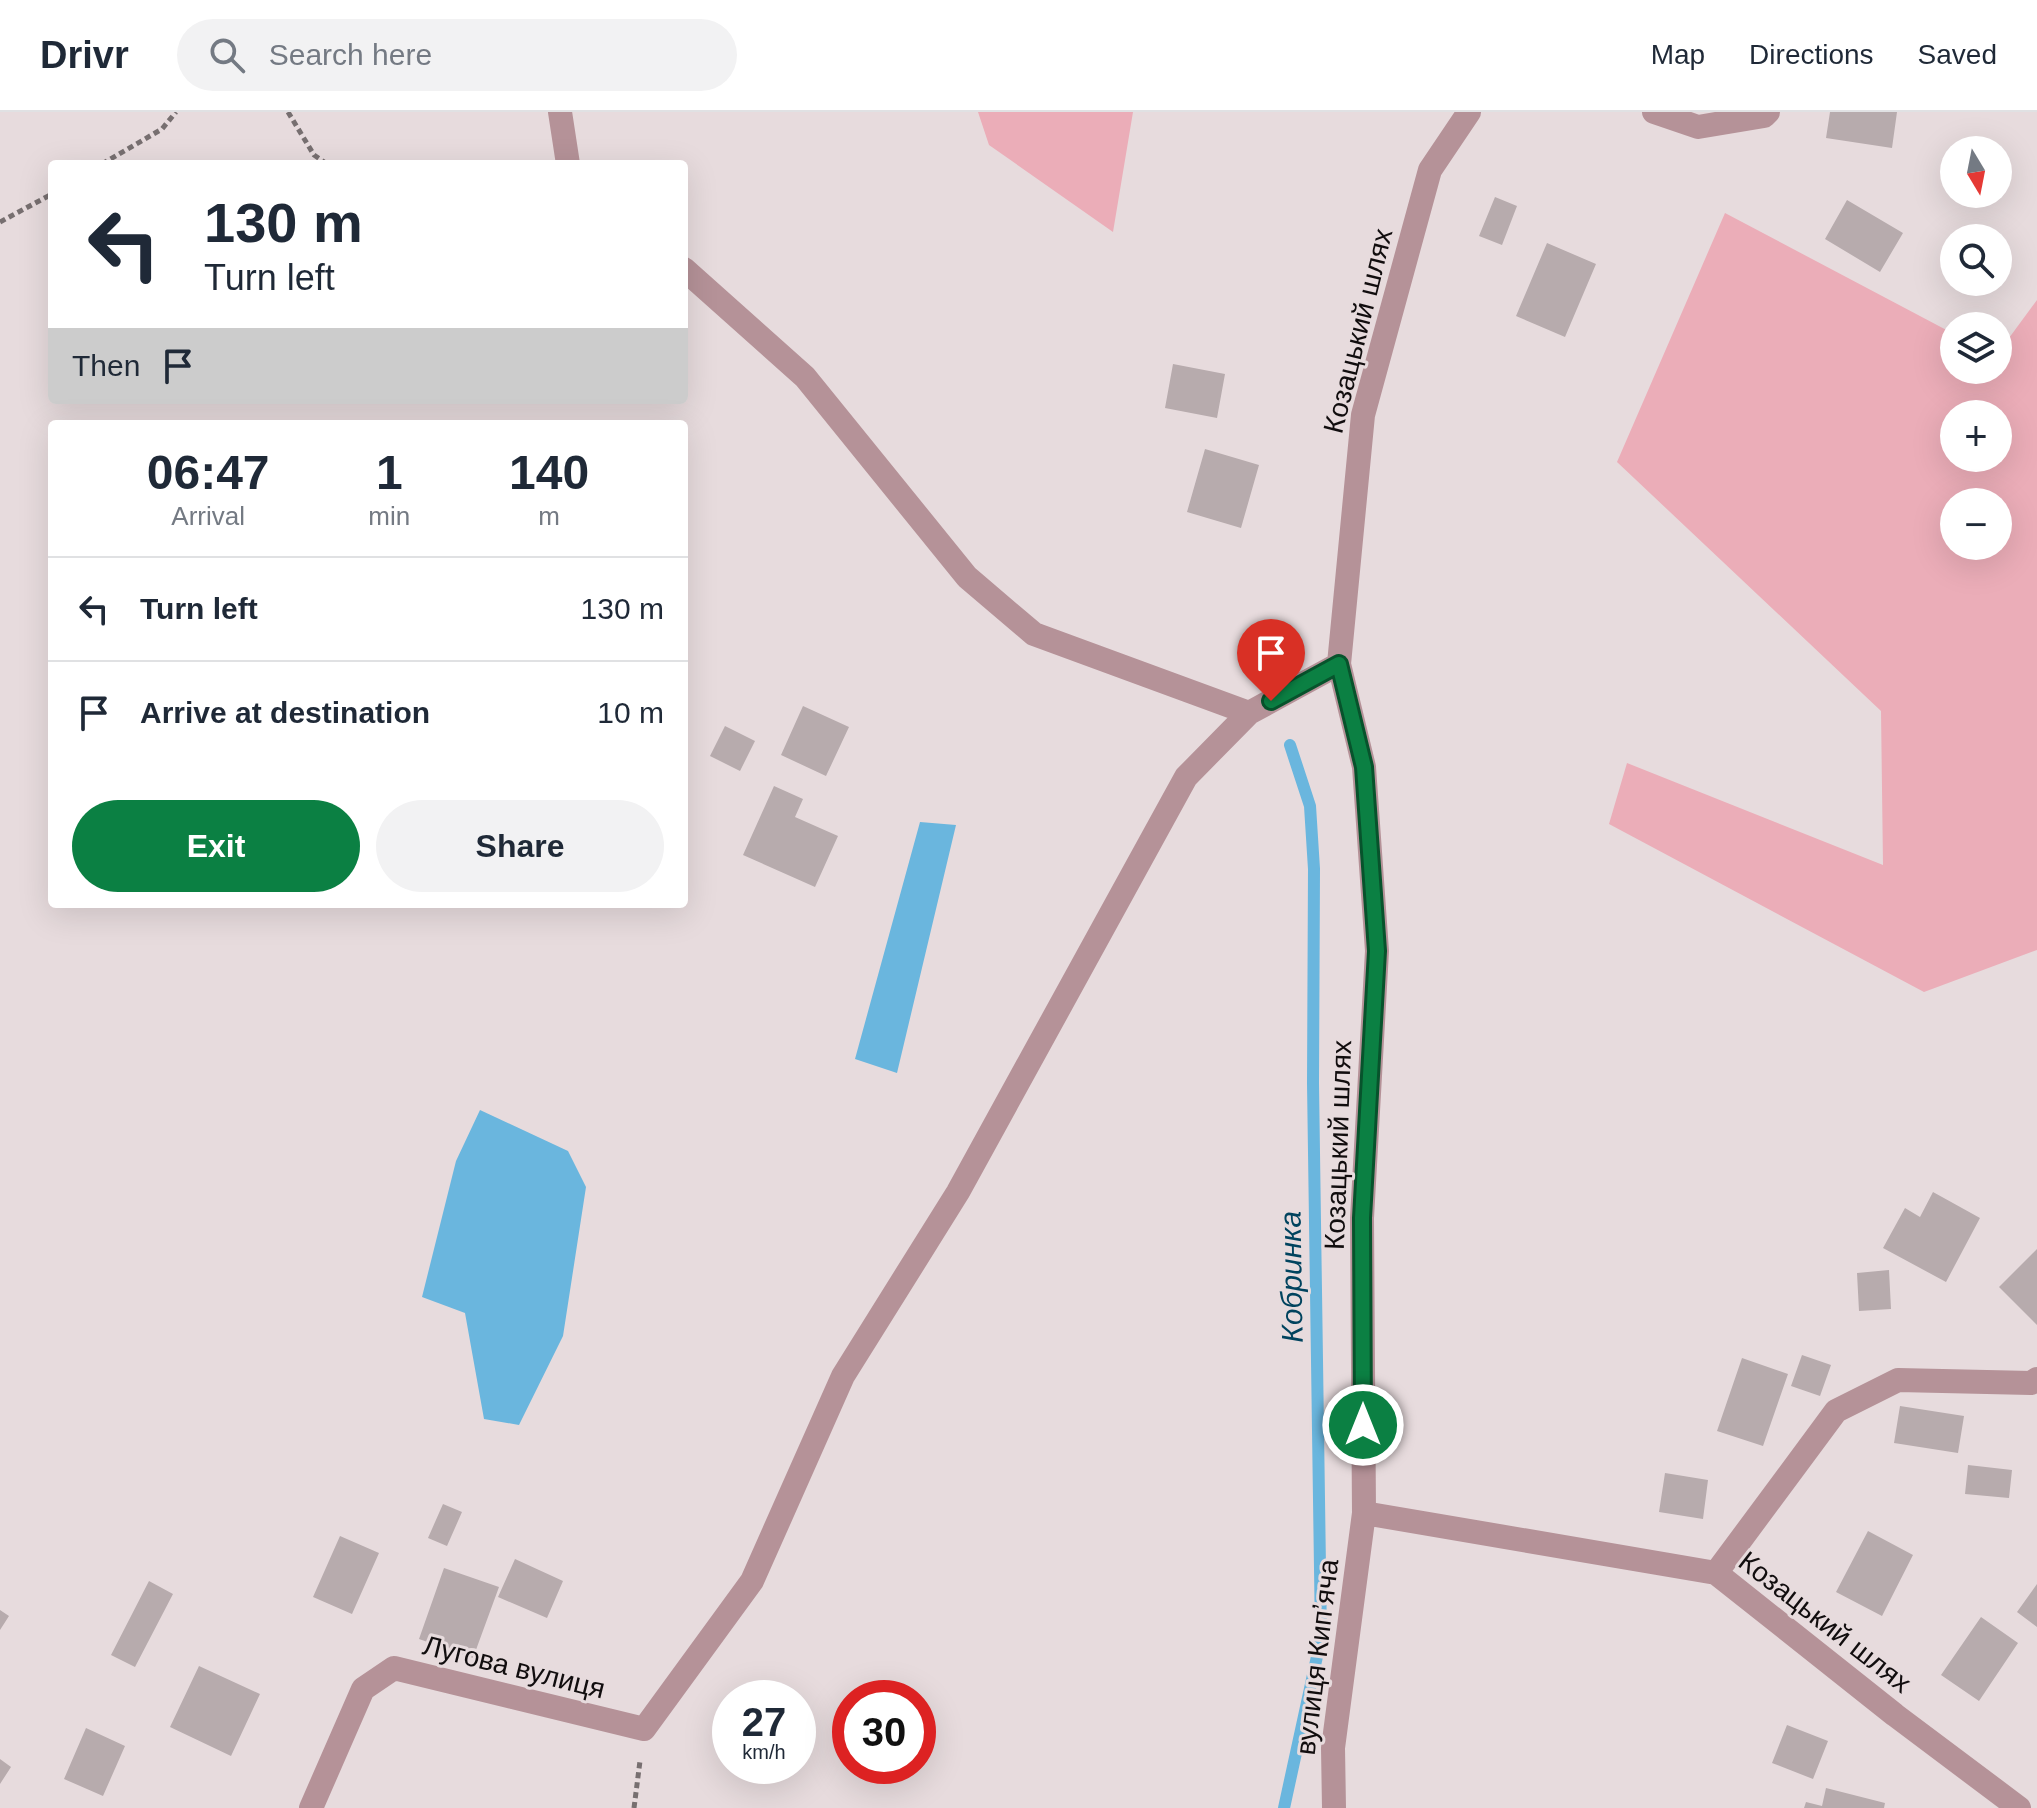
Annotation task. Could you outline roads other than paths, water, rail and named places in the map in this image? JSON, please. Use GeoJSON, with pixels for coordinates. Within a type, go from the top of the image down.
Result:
{"type":"FeatureCollection","features":[{"type":"Feature","properties":{"kind":"street"},"geometry":{"type":"LineString","coordinates":[[560,112],[567,160]]}},
{"type":"Feature","properties":{"kind":"street","name":"Козацький шлях"},"geometry":{"type":"LineString","coordinates":[[1469,112],[1430,170],[1363,415],[1339,664],[1364,767],[1377,951],[1362,1218],[1364,1513],[1716,1573],[1895,1715],[2019,1808]]}},
{"type":"Feature","properties":{"kind":"street"},"geometry":{"type":"LineString","coordinates":[[1654,112],[1698,127],[1764,116],[1768,112]]}},
{"type":"Feature","properties":{"kind":"street"},"geometry":{"type":"LineString","coordinates":[[688,273],[805,377],[967,577],[1034,634],[1249,713],[1339,664]]}},
{"type":"Feature","properties":{"kind":"street","name":"Лугова вулиця"},"geometry":{"type":"LineString","coordinates":[[311,1808],[363,1689],[394,1668],[644,1729],[752,1581],[843,1376],[958,1192],[1186,777],[1249,713]]}},
{"type":"Feature","properties":{"kind":"street"},"geometry":{"type":"LineString","coordinates":[[1716,1573],[1836,1411],[1898,1380],[2031,1383],[2037,1379]]}},
{"type":"Feature","properties":{"kind":"street","name":"вулиця Кипʼяча"},"geometry":{"type":"LineString","coordinates":[[1334,1808],[1333,1748],[1364,1513]]}},
{"type":"Feature","properties":{"kind":"water"},"geometry":{"type":"Polygon","coordinates":[[[920,822],[956,825],[897,1073],[855,1059],[920,822]]]}},
{"type":"Feature","properties":{"kind":"water"},"geometry":{"type":"Polygon","coordinates":[[[480,1110],[568,1151],[586,1187],[563,1336],[519,1425],[484,1419],[465,1313],[422,1297],[456,1161],[480,1110]]]}},
{"type":"Feature","properties":{"kind":"waterway","name":"Кобринка"},"geometry":{"type":"LineString","coordinates":[[1284,1808],[1321,1638],[1313,1083],[1314,869],[1310,806],[1290,745]]}}]}
